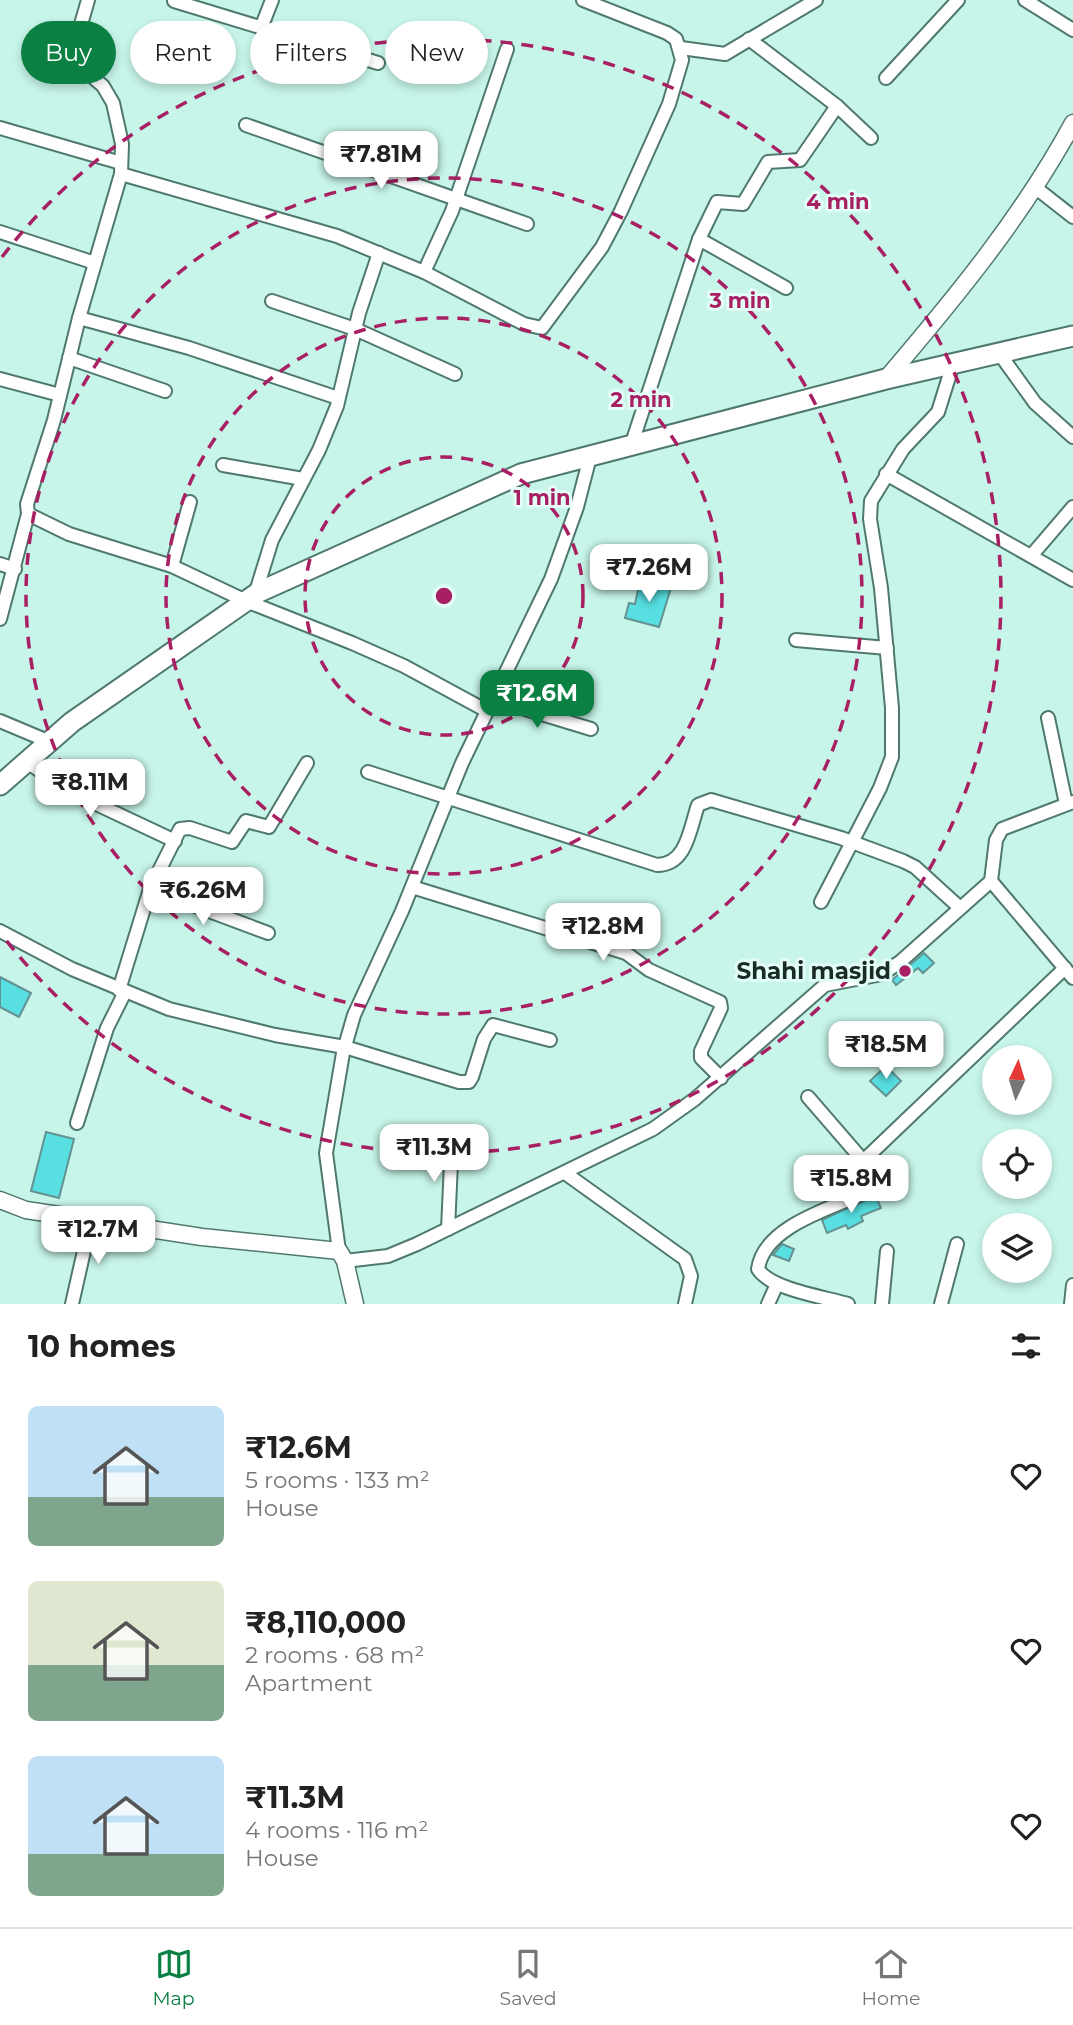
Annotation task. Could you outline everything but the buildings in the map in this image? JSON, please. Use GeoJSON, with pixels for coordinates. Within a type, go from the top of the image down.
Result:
{"type":"FeatureCollection","features":[{"type":"Feature","properties":{"kind":"main road"},"geometry":{"type":"LineString","coordinates":[[0,785],[72,722],[282,579],[509,479],[591,453],[886,379],[1073,336]]}},
{"type":"Feature","properties":{"kind":"street"},"geometry":{"type":"LineString","coordinates":[[0,619],[28,514],[27,504],[60,396],[121,169],[122,144],[113,103],[103,86],[75,62],[73,52],[88,0]]}},
{"type":"Feature","properties":{"kind":"street"},"geometry":{"type":"LineString","coordinates":[[264,21],[272,0]]}},
{"type":"Feature","properties":{"kind":"street"},"geometry":{"type":"LineString","coordinates":[[0,128],[379,253],[424,272],[489,308],[524,324],[542,328],[602,247],[621,211],[669,104],[682,60],[681,48],[676,39],[667,33],[583,0]]}},
{"type":"Feature","properties":{"kind":"street"},"geometry":{"type":"LineString","coordinates":[[681,48],[717,55],[816,0]]}},
{"type":"Feature","properties":{"kind":"street"},"geometry":{"type":"LineString","coordinates":[[886,78],[958,0]]}},
{"type":"Feature","properties":{"kind":"street"},"geometry":{"type":"LineString","coordinates":[[1025,0],[1073,30]]}},
{"type":"Feature","properties":{"kind":"street"},"geometry":{"type":"LineString","coordinates":[[174,1],[250,25]]}},
{"type":"Feature","properties":{"kind":"street"},"geometry":{"type":"LineString","coordinates":[[749,39],[837,106],[871,138]]}},
{"type":"Feature","properties":{"kind":"street"},"geometry":{"type":"LineString","coordinates":[[424,272],[456,200],[507,49]]}},
{"type":"Feature","properties":{"kind":"street"},"geometry":{"type":"LineString","coordinates":[[371,61],[378,63]]}},
{"type":"Feature","properties":{"kind":"street"},"geometry":{"type":"LineString","coordinates":[[632,443],[699,239],[717,202],[723,200],[743,204],[768,162],[800,160],[837,106]]}},
{"type":"Feature","properties":{"kind":"street"},"geometry":{"type":"LineString","coordinates":[[886,379],[965,286],[1036,188],[1073,123]]}},
{"type":"Feature","properties":{"kind":"street"},"geometry":{"type":"LineString","coordinates":[[246,125],[527,225]]}},
{"type":"Feature","properties":{"kind":"street"},"geometry":{"type":"LineString","coordinates":[[1036,188],[1073,216]]}},
{"type":"Feature","properties":{"kind":"street"},"geometry":{"type":"LineString","coordinates":[[0,232],[95,263]]}},
{"type":"Feature","properties":{"kind":"street"},"geometry":{"type":"LineString","coordinates":[[699,239],[786,288]]}},
{"type":"Feature","properties":{"kind":"street"},"geometry":{"type":"LineString","coordinates":[[251,598],[272,540],[319,450],[338,398],[355,329],[379,253]]}},
{"type":"Feature","properties":{"kind":"street"},"geometry":{"type":"LineString","coordinates":[[272,301],[355,329],[455,374]]}},
{"type":"Feature","properties":{"kind":"street"},"geometry":{"type":"LineString","coordinates":[[79,318],[189,348],[338,398]]}},
{"type":"Feature","properties":{"kind":"street"},"geometry":{"type":"LineString","coordinates":[[999,353],[1035,403],[1073,437]]}},
{"type":"Feature","properties":{"kind":"street"},"geometry":{"type":"LineString","coordinates":[[69,358],[165,391]]}},
{"type":"Feature","properties":{"kind":"street"},"geometry":{"type":"LineString","coordinates":[[821,902],[880,788],[892,757],[892,708],[870,519],[871,501],[903,449],[938,412],[953,364]]}},
{"type":"Feature","properties":{"kind":"street"},"geometry":{"type":"LineString","coordinates":[[0,379],[60,396]]}},
{"type":"Feature","properties":{"kind":"street"},"geometry":{"type":"LineString","coordinates":[[355,1304],[342,1256],[326,1153],[345,1047],[354,1015],[412,887],[448,798],[489,705],[551,579],[578,507],[591,453]]}},
{"type":"Feature","properties":{"kind":"street"},"geometry":{"type":"LineString","coordinates":[[223,465],[303,479]]}},
{"type":"Feature","properties":{"kind":"street"},"geometry":{"type":"LineString","coordinates":[[886,474],[1073,580]]}},
{"type":"Feature","properties":{"kind":"street"},"geometry":{"type":"LineString","coordinates":[[172,566],[190,502]]}},
{"type":"Feature","properties":{"kind":"street"},"geometry":{"type":"LineString","coordinates":[[1031,556],[1073,507]]}},
{"type":"Feature","properties":{"kind":"street"},"geometry":{"type":"LineString","coordinates":[[28,514],[69,534],[172,566],[251,598],[489,705],[591,729]]}},
{"type":"Feature","properties":{"kind":"street"},"geometry":{"type":"LineString","coordinates":[[0,564],[15,569]]}},
{"type":"Feature","properties":{"kind":"street"},"geometry":{"type":"LineString","coordinates":[[796,639],[887,648]]}},
{"type":"Feature","properties":{"kind":"street"},"geometry":{"type":"LineString","coordinates":[[0,1199],[26,1210],[342,1256],[388,1256],[448,1229],[653,1129],[721,1078],[825,985],[882,974],[900,962],[991,881],[996,840],[1002,829],[1070,803],[1048,718]]}},
{"type":"Feature","properties":{"kind":"street"},"geometry":{"type":"LineString","coordinates":[[0,721],[50,742]]}},
{"type":"Feature","properties":{"kind":"street"},"geometry":{"type":"LineString","coordinates":[[27,762],[71,792],[174,841]]}},
{"type":"Feature","properties":{"kind":"street"},"geometry":{"type":"LineString","coordinates":[[77,1123],[107,1028],[122,991],[150,889],[180,829],[186,827],[232,842],[246,821],[265,827],[272,825],[307,763]]}},
{"type":"Feature","properties":{"kind":"street"},"geometry":{"type":"LineString","coordinates":[[368,772],[657,865],[670,865],[680,857],[698,805],[703,800],[712,800],[851,842],[915,867],[959,907]]}},
{"type":"Feature","properties":{"kind":"street"},"geometry":{"type":"LineString","coordinates":[[862,1162],[1069,973],[991,881]]}},
{"type":"Feature","properties":{"kind":"street"},"geometry":{"type":"LineString","coordinates":[[412,887],[626,953],[642,967],[720,1002],[720,1008],[701,1051],[701,1058],[721,1078]]}},
{"type":"Feature","properties":{"kind":"street"},"geometry":{"type":"LineString","coordinates":[[150,889],[268,933]]}},
{"type":"Feature","properties":{"kind":"street"},"geometry":{"type":"LineString","coordinates":[[0,931],[122,991],[169,1010],[219,1023],[345,1047],[459,1082],[469,1082],[472,1077],[484,1040],[493,1025],[550,1040]]}},
{"type":"Feature","properties":{"kind":"street"},"geometry":{"type":"LineString","coordinates":[[808,1097],[862,1162],[870,1190],[773,1238],[764,1250],[758,1269],[763,1277],[777,1284],[848,1304]]}},
{"type":"Feature","properties":{"kind":"street"},"geometry":{"type":"LineString","coordinates":[[448,1229],[452,1141]]}},
{"type":"Feature","properties":{"kind":"street"},"geometry":{"type":"LineString","coordinates":[[565,1173],[685,1259],[691,1276],[685,1304]]}},
{"type":"Feature","properties":{"kind":"street"},"geometry":{"type":"LineString","coordinates":[[72,1304],[91,1220]]}},
{"type":"Feature","properties":{"kind":"street"},"geometry":{"type":"LineString","coordinates":[[942,1304],[957,1244]]}},
{"type":"Feature","properties":{"kind":"street"},"geometry":{"type":"LineString","coordinates":[[882,1304],[887,1251]]}},
{"type":"Feature","properties":{"kind":"street"},"geometry":{"type":"LineString","coordinates":[[768,1304],[777,1284]]}},
{"type":"Feature","properties":{"kind":"street"},"geometry":{"type":"LineString","coordinates":[[1071,1304],[1073,1285]]}},
{"type":"Feature","properties":{"kind":"place","name":"Shahi masjid"},"geometry":{"type":"Point","coordinates":[905,971]}}]}
